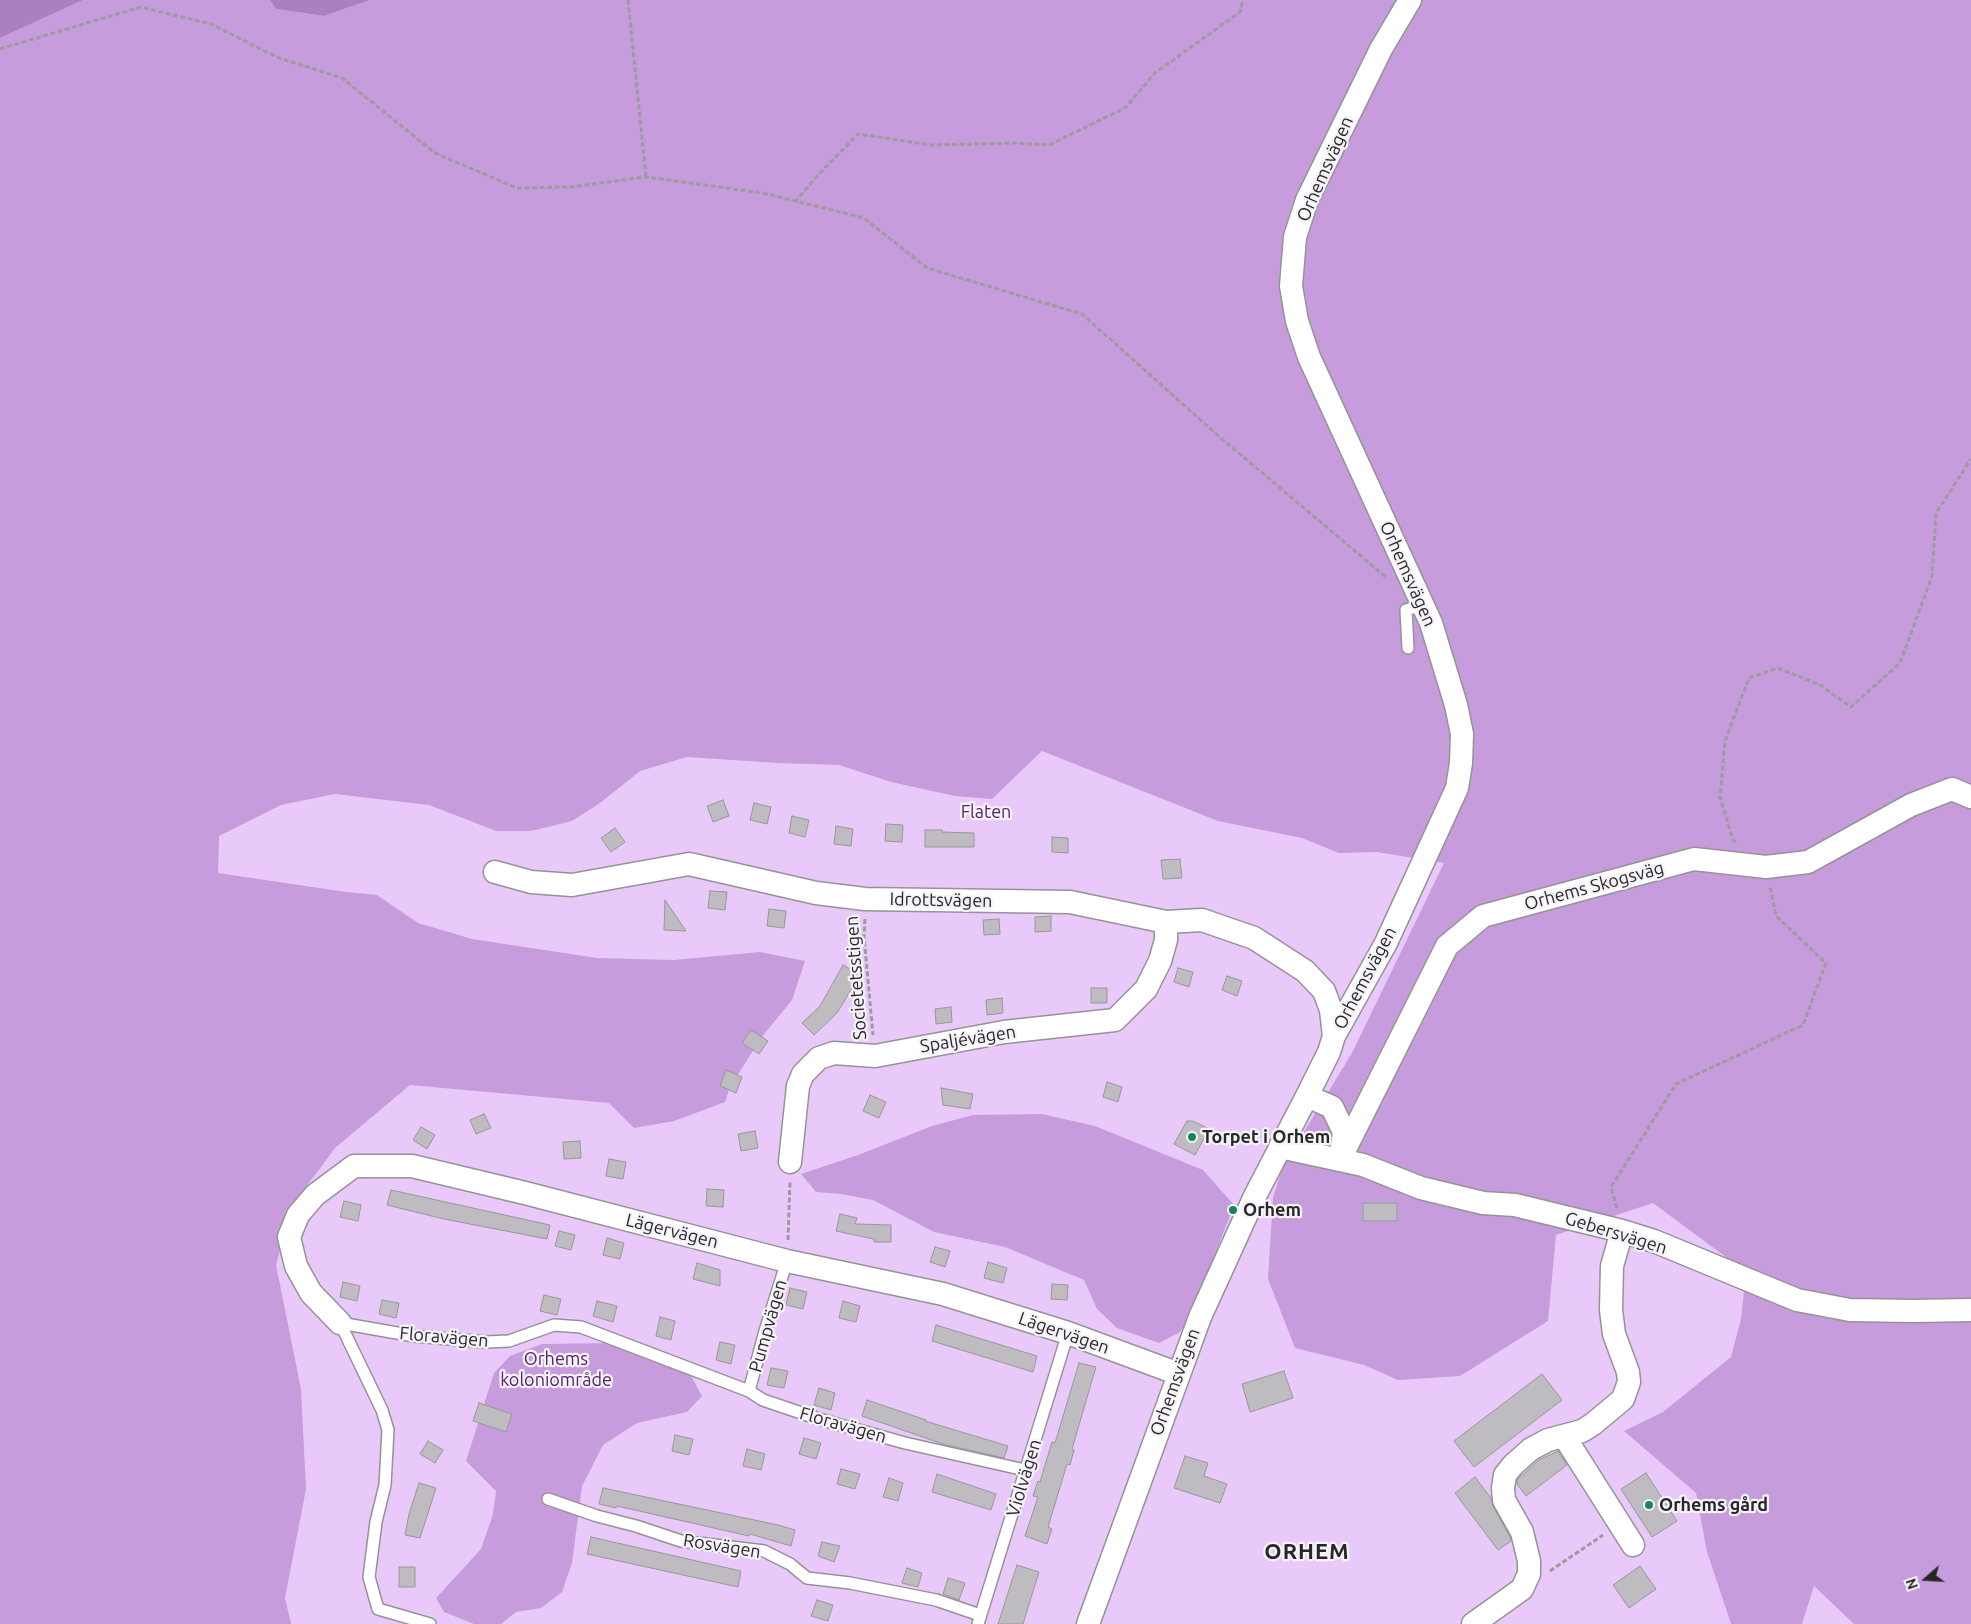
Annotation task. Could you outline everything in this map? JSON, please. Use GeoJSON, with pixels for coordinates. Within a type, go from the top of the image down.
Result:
{"type":"FeatureCollection","features":[{"type":"Feature","properties":{"kind":"street","name":"Orhemsvägen"},"geometry":{"type":"LineString","coordinates":[[1088,1624],[1200,1316],[1255,1196],[1329,1052],[1334,1036],[1386,943],[1457,788],[1461,763],[1462,734],[1456,705],[1431,623],[1309,357],[1296,321],[1291,286],[1295,237],[1307,200],[1381,49],[1410,0]]}},
{"type":"Feature","properties":{"kind":"street","name":"Orhems Skogsväg"},"geometry":{"type":"LineString","coordinates":[[1340,1160],[1447,946],[1483,916],[1694,859],[1766,867],[1808,862],[1911,805],[1952,789],[1971,797]]}},
{"type":"Feature","properties":{"kind":"street","name":"Idrottsvägen"},"geometry":{"type":"LineString","coordinates":[[495,872],[530,882],[572,885],[689,864],[816,892],[865,899],[1070,902],[1166,922],[1202,920],[1254,938],[1305,971],[1324,990],[1331,1010],[1334,1036]]}},
{"type":"Feature","properties":{"kind":"street","name":"Spaljévägen"},"geometry":{"type":"LineString","coordinates":[[790,1162],[798,1086],[803,1074],[819,1058],[834,1053],[875,1056],[1004,1032],[1115,1020],[1146,989],[1160,961],[1166,940],[1166,922]]}},
{"type":"Feature","properties":{"kind":"street"},"geometry":{"type":"LineString","coordinates":[[1280,1148],[1340,1160],[1344,1132],[1332,1107],[1307,1096]]}},
{"type":"Feature","properties":{"kind":"street","name":"Gebersvägen"},"geometry":{"type":"LineString","coordinates":[[1340,1160],[1364,1165],[1421,1188],[1483,1203],[1515,1205],[1622,1231],[1654,1241],[1797,1300],[1850,1310],[1971,1310]]}},
{"type":"Feature","properties":{"kind":"street","name":"Lägervägen"},"geometry":{"type":"LineString","coordinates":[[340,1323],[311,1293],[296,1266],[289,1238],[298,1215],[315,1195],[354,1166],[412,1166],[525,1193],[788,1261],[943,1294],[1068,1333],[1179,1374]]}},
{"type":"Feature","properties":{"kind":"street"},"geometry":{"type":"LineString","coordinates":[[1473,1624],[1522,1589],[1529,1574],[1529,1562],[1522,1532],[1504,1500],[1505,1475],[1513,1465],[1531,1450],[1548,1440],[1582,1430],[1593,1424],[1623,1399],[1629,1382],[1626,1365],[1614,1334],[1610,1310],[1612,1266],[1622,1231]]}},
{"type":"Feature","properties":{"kind":"street"},"geometry":{"type":"LineString","coordinates":[[1564,1436],[1633,1545]]}},
{"type":"Feature","properties":{"kind":"lane"},"geometry":{"type":"LineString","coordinates":[[1408,648],[1406,610],[1423,605]]}},
{"type":"Feature","properties":{"kind":"lane","name":"Pumpvägen"},"geometry":{"type":"LineString","coordinates":[[749,1391],[765,1331],[788,1261]]}},
{"type":"Feature","properties":{"kind":"lane"},"geometry":{"type":"LineString","coordinates":[[340,1323],[382,1410],[388,1430],[385,1485],[376,1522],[369,1576],[378,1608],[430,1624]]}},
{"type":"Feature","properties":{"kind":"lane","name":"Floravägen"},"geometry":{"type":"LineString","coordinates":[[340,1323],[414,1336],[486,1342],[509,1340],[554,1325],[582,1327],[749,1391],[763,1400],[819,1419],[905,1443],[1025,1470]]}},
{"type":"Feature","properties":{"kind":"lane","name":"Violvägen"},"geometry":{"type":"LineString","coordinates":[[979,1620],[1068,1333]]}},
{"type":"Feature","properties":{"kind":"lane","name":"Rosvägen"},"geometry":{"type":"LineString","coordinates":[[548,1499],[681,1541],[764,1551],[790,1564],[807,1578],[850,1583],[936,1600],[979,1620]]}},
{"type":"Feature","properties":{"kind":"path"},"geometry":{"type":"LineString","coordinates":[[628,0],[646,177]]}},
{"type":"Feature","properties":{"kind":"path"},"geometry":{"type":"LineString","coordinates":[[795,202],[817,176],[858,134],[931,145],[1015,143],[1049,145],[1125,108],[1155,74],[1240,12],[1243,0]]}},
{"type":"Feature","properties":{"kind":"path"},"geometry":{"type":"LineString","coordinates":[[0,48],[140,7],[211,24],[278,58],[342,78],[434,153],[517,188],[571,187],[646,177],[763,193],[864,218],[927,268],[1082,314],[1215,433],[1388,578],[1409,575]]}},
{"type":"Feature","properties":{"kind":"path"},"geometry":{"type":"LineString","coordinates":[[1739,845],[1733,840],[1720,797],[1725,741],[1749,678],[1778,668],[1820,685],[1851,707],[1900,663],[1932,576],[1936,513],[1971,459]]}},
{"type":"Feature","properties":{"kind":"path"},"geometry":{"type":"LineString","coordinates":[[1622,1231],[1612,1187],[1676,1084],[1803,1025],[1826,963],[1776,916],[1766,867]]}},
{"type":"Feature","properties":{"kind":"path","name":"Societetsstigen"},"geometry":{"type":"LineString","coordinates":[[865,899],[864,937],[875,1056]]}},
{"type":"Feature","properties":{"kind":"path"},"geometry":{"type":"LineString","coordinates":[[788,1261],[790,1162]]}},
{"type":"Feature","properties":{"kind":"path"},"geometry":{"type":"LineString","coordinates":[[1522,1589],[1620,1524]]}},
{"type":"Feature","properties":{"kind":"green space","name":"Flaten"},"geometry":{"type":"Polygon","coordinates":[[[0,0],[1971,0],[1971,1624],[0,1624],[0,0]]]}},
{"type":"Feature","properties":{"kind":"green space","name":"Flaten"},"geometry":{"type":"Polygon","coordinates":[[[83,0],[270,0],[276,9],[324,16],[370,0],[1971,0],[1971,1624],[1854,1624],[1814,1586],[1802,1624],[1731,1624],[1707,1552],[1696,1493],[1624,1431],[1663,1412],[1731,1357],[1741,1319],[1746,1272],[1653,1203],[1556,1235],[1548,1321],[1460,1376],[1398,1380],[1364,1365],[1295,1348],[1268,1279],[1273,1198],[1282,1168],[1352,1053],[1444,863],[1377,852],[1339,853],[1302,838],[1218,821],[1042,751],[992,799],[955,796],[891,782],[839,765],[687,757],[640,771],[600,803],[572,821],[531,831],[496,831],[429,805],[335,794],[281,805],[219,836],[218,873],[377,895],[418,923],[472,939],[597,958],[674,960],[760,952],[805,961],[792,1000],[761,1038],[730,1087],[725,1102],[674,1121],[634,1128],[609,1103],[410,1085],[335,1148],[291,1207],[276,1265],[301,1389],[306,1489],[285,1598],[291,1624],[0,1624],[0,38],[83,0]]]}},
{"type":"Feature","properties":{"kind":"green space"},"geometry":{"type":"Polygon","coordinates":[[[1042,1114],[1095,1126],[1203,1170],[1234,1205],[1192,1314],[1180,1332],[1159,1343],[1117,1328],[1097,1309],[1084,1280],[1005,1247],[934,1232],[873,1200],[816,1192],[801,1174],[858,1155],[932,1126],[973,1115],[1042,1114]]]}},
{"type":"Feature","properties":{"kind":"green space","name":"Orhems koloniområde"},"geometry":{"type":"Polygon","coordinates":[[[613,1343],[685,1365],[702,1396],[687,1412],[637,1423],[603,1445],[582,1486],[572,1563],[562,1592],[541,1608],[516,1612],[501,1624],[474,1624],[444,1612],[436,1598],[481,1549],[493,1514],[496,1491],[466,1461],[494,1373],[510,1356],[542,1344],[613,1343]]]}},
{"type":"Feature","properties":{"kind":"shaded area"},"geometry":{"type":"Polygon","coordinates":[[[0,0],[83,0],[0,38],[0,0]]]}},
{"type":"Feature","properties":{"kind":"shaded area"},"geometry":{"type":"Polygon","coordinates":[[[270,0],[370,0],[324,16],[276,9],[270,0]]]}},
{"type":"Feature","properties":{"kind":"building"},"geometry":{"type":"Polygon","coordinates":[[[723,800],[729,816],[713,822],[707,806],[723,800]]]}},
{"type":"Feature","properties":{"kind":"building"},"geometry":{"type":"Polygon","coordinates":[[[754,803],[771,807],[767,824],[750,820],[754,803]]]}},
{"type":"Feature","properties":{"kind":"building"},"geometry":{"type":"Polygon","coordinates":[[[792,816],[809,820],[805,837],[789,833],[792,816]]]}},
{"type":"Feature","properties":{"kind":"building"},"geometry":{"type":"Polygon","coordinates":[[[886,824],[903,825],[902,842],[885,841],[886,824]]]}},
{"type":"Feature","properties":{"kind":"building"},"geometry":{"type":"Polygon","coordinates":[[[836,826],[853,829],[851,846],[834,844],[836,826]]]}},
{"type":"Feature","properties":{"kind":"building"},"geometry":{"type":"Polygon","coordinates":[[[615,828],[625,842],[611,852],[601,838],[615,828]]]}},
{"type":"Feature","properties":{"kind":"building"},"geometry":{"type":"Polygon","coordinates":[[[925,830],[974,833],[974,847],[925,847],[925,830]]]}},
{"type":"Feature","properties":{"kind":"building"},"geometry":{"type":"Polygon","coordinates":[[[1052,837],[1068,838],[1068,853],[1052,852],[1052,837]]]}},
{"type":"Feature","properties":{"kind":"building"},"geometry":{"type":"Polygon","coordinates":[[[1180,859],[1182,878],[1163,879],[1161,860],[1180,859]]]}},
{"type":"Feature","properties":{"kind":"building"},"geometry":{"type":"Polygon","coordinates":[[[710,891],[727,892],[725,910],[708,908],[710,891]]]}},
{"type":"Feature","properties":{"kind":"building"},"geometry":{"type":"Polygon","coordinates":[[[665,900],[686,931],[664,930],[665,900]]]}},
{"type":"Feature","properties":{"kind":"building"},"geometry":{"type":"Polygon","coordinates":[[[769,909],[786,911],[784,928],[767,926],[769,909]]]}},
{"type":"Feature","properties":{"kind":"building"},"geometry":{"type":"Polygon","coordinates":[[[1051,916],[1051,931],[1035,932],[1035,917],[1051,916]]]}},
{"type":"Feature","properties":{"kind":"building"},"geometry":{"type":"Polygon","coordinates":[[[999,919],[1000,934],[984,935],[983,920],[999,919]]]}},
{"type":"Feature","properties":{"kind":"building"},"geometry":{"type":"Polygon","coordinates":[[[843,965],[860,975],[837,1013],[814,1035],[802,1023],[820,1006],[843,965]]]}},
{"type":"Feature","properties":{"kind":"building"},"geometry":{"type":"Polygon","coordinates":[[[1178,968],[1193,972],[1189,987],[1174,982],[1178,968]]]}},
{"type":"Feature","properties":{"kind":"building"},"geometry":{"type":"Polygon","coordinates":[[[1227,976],[1242,981],[1237,996],[1222,990],[1227,976]]]}},
{"type":"Feature","properties":{"kind":"building"},"geometry":{"type":"Polygon","coordinates":[[[1091,988],[1107,988],[1107,1003],[1091,1003],[1091,988]]]}},
{"type":"Feature","properties":{"kind":"building"},"geometry":{"type":"Polygon","coordinates":[[[1002,998],[1003,1013],[987,1015],[986,1000],[1002,998]]]}},
{"type":"Feature","properties":{"kind":"building"},"geometry":{"type":"Polygon","coordinates":[[[951,1007],[952,1022],[936,1024],[935,1009],[951,1007]]]}},
{"type":"Feature","properties":{"kind":"building"},"geometry":{"type":"Polygon","coordinates":[[[751,1030],[768,1041],[759,1054],[742,1043],[751,1030]]]}},
{"type":"Feature","properties":{"kind":"building"},"geometry":{"type":"Polygon","coordinates":[[[726,1070],[742,1077],[736,1093],[720,1086],[726,1070]]]}},
{"type":"Feature","properties":{"kind":"building"},"geometry":{"type":"Polygon","coordinates":[[[1107,1082],[1122,1087],[1118,1102],[1103,1097],[1107,1082]]]}},
{"type":"Feature","properties":{"kind":"building"},"geometry":{"type":"Polygon","coordinates":[[[941,1088],[973,1094],[970,1109],[943,1105],[941,1088]]]}},
{"type":"Feature","properties":{"kind":"building"},"geometry":{"type":"Polygon","coordinates":[[[870,1095],[886,1102],[879,1118],[863,1111],[870,1095]]]}},
{"type":"Feature","properties":{"kind":"building"},"geometry":{"type":"Polygon","coordinates":[[[484,1114],[491,1128],[476,1134],[470,1120],[484,1114]]]}},
{"type":"Feature","properties":{"kind":"building","name":"Torpet i Orhem"},"geometry":{"type":"Polygon","coordinates":[[[1187,1121],[1193,1121],[1209,1129],[1195,1155],[1174,1144],[1187,1121]]]}},
{"type":"Feature","properties":{"kind":"building"},"geometry":{"type":"Polygon","coordinates":[[[421,1127],[435,1135],[427,1149],[413,1140],[421,1127]]]}},
{"type":"Feature","properties":{"kind":"building"},"geometry":{"type":"Polygon","coordinates":[[[755,1131],[758,1148],[741,1151],[738,1134],[755,1131]]]}},
{"type":"Feature","properties":{"kind":"building"},"geometry":{"type":"Polygon","coordinates":[[[580,1141],[581,1158],[564,1159],[563,1142],[580,1141]]]}},
{"type":"Feature","properties":{"kind":"building"},"geometry":{"type":"Polygon","coordinates":[[[609,1159],[626,1162],[623,1179],[606,1176],[609,1159]]]}},
{"type":"Feature","properties":{"kind":"building"},"geometry":{"type":"Polygon","coordinates":[[[707,1189],[724,1190],[723,1207],[706,1206],[707,1189]]]}},
{"type":"Feature","properties":{"kind":"building"},"geometry":{"type":"Polygon","coordinates":[[[391,1190],[550,1225],[547,1239],[444,1219],[387,1205],[391,1190]]]}},
{"type":"Feature","properties":{"kind":"building"},"geometry":{"type":"Polygon","coordinates":[[[344,1201],[361,1205],[358,1221],[340,1217],[344,1201]]]}},
{"type":"Feature","properties":{"kind":"building"},"geometry":{"type":"Polygon","coordinates":[[[1363,1203],[1397,1203],[1397,1221],[1363,1221],[1363,1203]]]}},
{"type":"Feature","properties":{"kind":"building"},"geometry":{"type":"Polygon","coordinates":[[[840,1214],[857,1218],[855,1224],[891,1225],[891,1242],[874,1242],[874,1239],[836,1231],[840,1214]]]}},
{"type":"Feature","properties":{"kind":"building"},"geometry":{"type":"Polygon","coordinates":[[[559,1231],[575,1235],[571,1250],[555,1246],[559,1231]]]}},
{"type":"Feature","properties":{"kind":"building"},"geometry":{"type":"Polygon","coordinates":[[[607,1238],[624,1243],[620,1259],[603,1255],[607,1238]]]}},
{"type":"Feature","properties":{"kind":"building"},"geometry":{"type":"Polygon","coordinates":[[[935,1247],[950,1251],[945,1267],[930,1262],[935,1247]]]}},
{"type":"Feature","properties":{"kind":"building"},"geometry":{"type":"Polygon","coordinates":[[[988,1262],[1007,1268],[1003,1283],[984,1278],[988,1262]]]}},
{"type":"Feature","properties":{"kind":"building"},"geometry":{"type":"Polygon","coordinates":[[[697,1263],[720,1270],[720,1286],[693,1279],[697,1263]]]}},
{"type":"Feature","properties":{"kind":"building"},"geometry":{"type":"Polygon","coordinates":[[[343,1282],[360,1286],[357,1301],[340,1297],[343,1282]]]}},
{"type":"Feature","properties":{"kind":"building"},"geometry":{"type":"Polygon","coordinates":[[[1052,1284],[1068,1285],[1067,1300],[1051,1299],[1052,1284]]]}},
{"type":"Feature","properties":{"kind":"building"},"geometry":{"type":"Polygon","coordinates":[[[790,1288],[807,1292],[803,1309],[786,1305],[790,1288]]]}},
{"type":"Feature","properties":{"kind":"building"},"geometry":{"type":"Polygon","coordinates":[[[544,1295],[561,1299],[557,1315],[540,1311],[544,1295]]]}},
{"type":"Feature","properties":{"kind":"building"},"geometry":{"type":"Polygon","coordinates":[[[382,1300],[399,1303],[396,1318],[379,1314],[382,1300]]]}},
{"type":"Feature","properties":{"kind":"building"},"geometry":{"type":"Polygon","coordinates":[[[597,1301],[617,1306],[613,1322],[593,1316],[597,1301]]]}},
{"type":"Feature","properties":{"kind":"building"},"geometry":{"type":"Polygon","coordinates":[[[843,1301],[860,1306],[856,1322],[839,1318],[843,1301]]]}},
{"type":"Feature","properties":{"kind":"building"},"geometry":{"type":"Polygon","coordinates":[[[660,1317],[675,1321],[671,1340],[656,1336],[660,1317]]]}},
{"type":"Feature","properties":{"kind":"building"},"geometry":{"type":"Polygon","coordinates":[[[936,1325],[1037,1356],[1033,1372],[932,1341],[936,1325]]]}},
{"type":"Feature","properties":{"kind":"building"},"geometry":{"type":"Polygon","coordinates":[[[720,1342],[735,1345],[731,1364],[716,1360],[720,1342]]]}},
{"type":"Feature","properties":{"kind":"building"},"geometry":{"type":"Polygon","coordinates":[[[1079,1363],[1096,1367],[1072,1449],[1074,1450],[1070,1465],[1067,1464],[1048,1527],[1052,1529],[1047,1544],[1025,1536],[1038,1497],[1033,1496],[1038,1481],[1040,1482],[1052,1442],[1055,1443],[1079,1363]]]}},
{"type":"Feature","properties":{"kind":"building"},"geometry":{"type":"Polygon","coordinates":[[[771,1368],[788,1371],[784,1388],[767,1385],[771,1368]]]}},
{"type":"Feature","properties":{"kind":"building"},"geometry":{"type":"Polygon","coordinates":[[[1284,1371],[1293,1398],[1250,1412],[1242,1384],[1284,1371]]]}},
{"type":"Feature","properties":{"kind":"building"},"geometry":{"type":"Polygon","coordinates":[[[1542,1374],[1562,1400],[1474,1467],[1454,1441],[1542,1374]]]}},
{"type":"Feature","properties":{"kind":"building"},"geometry":{"type":"Polygon","coordinates":[[[819,1388],[835,1393],[831,1410],[814,1405],[819,1388]]]}},
{"type":"Feature","properties":{"kind":"building"},"geometry":{"type":"Polygon","coordinates":[[[867,1400],[925,1421],[1008,1446],[1004,1458],[946,1445],[862,1416],[867,1400]]]}},
{"type":"Feature","properties":{"kind":"building"},"geometry":{"type":"Polygon","coordinates":[[[479,1403],[512,1414],[506,1432],[473,1421],[479,1403]]]}},
{"type":"Feature","properties":{"kind":"building"},"geometry":{"type":"Polygon","coordinates":[[[675,1435],[693,1439],[689,1455],[672,1451],[675,1435]]]}},
{"type":"Feature","properties":{"kind":"building"},"geometry":{"type":"Polygon","coordinates":[[[804,1438],[821,1443],[816,1459],[799,1454],[804,1438]]]}},
{"type":"Feature","properties":{"kind":"building"},"geometry":{"type":"Polygon","coordinates":[[[428,1441],[443,1450],[435,1463],[420,1454],[428,1441]]]}},
{"type":"Feature","properties":{"kind":"building"},"geometry":{"type":"Polygon","coordinates":[[[747,1449],[765,1454],[761,1470],[743,1466],[747,1449]]]}},
{"type":"Feature","properties":{"kind":"building"},"geometry":{"type":"Polygon","coordinates":[[[1558,1451],[1567,1465],[1526,1496],[1517,1484],[1517,1480],[1539,1460],[1558,1451]]]}},
{"type":"Feature","properties":{"kind":"building"},"geometry":{"type":"Polygon","coordinates":[[[1185,1456],[1208,1463],[1204,1476],[1227,1484],[1220,1503],[1174,1488],[1185,1456]]]}},
{"type":"Feature","properties":{"kind":"building"},"geometry":{"type":"Polygon","coordinates":[[[841,1469],[860,1474],[855,1489],[837,1484],[841,1469]]]}},
{"type":"Feature","properties":{"kind":"building","name":"Orhems gård"},"geometry":{"type":"Polygon","coordinates":[[[1646,1473],[1677,1521],[1652,1537],[1621,1489],[1646,1473]]]}},
{"type":"Feature","properties":{"kind":"building"},"geometry":{"type":"Polygon","coordinates":[[[937,1474],[996,1494],[991,1510],[932,1492],[937,1474]]]}},
{"type":"Feature","properties":{"kind":"building"},"geometry":{"type":"Polygon","coordinates":[[[1475,1477],[1491,1498],[1493,1506],[1510,1537],[1511,1541],[1498,1550],[1455,1493],[1475,1477]]]}},
{"type":"Feature","properties":{"kind":"building"},"geometry":{"type":"Polygon","coordinates":[[[889,1478],[903,1483],[898,1501],[883,1497],[889,1478]]]}},
{"type":"Feature","properties":{"kind":"building"},"geometry":{"type":"Polygon","coordinates":[[[419,1483],[436,1488],[420,1538],[405,1535],[409,1514],[419,1483]]]}},
{"type":"Feature","properties":{"kind":"building"},"geometry":{"type":"Polygon","coordinates":[[[603,1488],[795,1530],[791,1546],[750,1534],[749,1536],[617,1506],[616,1508],[599,1504],[603,1488]]]}},
{"type":"Feature","properties":{"kind":"building"},"geometry":{"type":"Polygon","coordinates":[[[591,1537],[741,1571],[738,1587],[587,1554],[591,1537]]]}},
{"type":"Feature","properties":{"kind":"building"},"geometry":{"type":"Polygon","coordinates":[[[822,1542],[840,1546],[834,1562],[818,1556],[822,1542]]]}},
{"type":"Feature","properties":{"kind":"building"},"geometry":{"type":"Polygon","coordinates":[[[1017,1565],[1039,1572],[1023,1624],[998,1624],[1017,1565]]]}},
{"type":"Feature","properties":{"kind":"building"},"geometry":{"type":"Polygon","coordinates":[[[1640,1566],[1656,1589],[1629,1608],[1613,1585],[1640,1566]]]}},
{"type":"Feature","properties":{"kind":"building"},"geometry":{"type":"Polygon","coordinates":[[[399,1567],[415,1567],[415,1587],[399,1587],[399,1567]]]}},
{"type":"Feature","properties":{"kind":"building"},"geometry":{"type":"Polygon","coordinates":[[[907,1568],[922,1573],[918,1587],[902,1583],[907,1568]]]}},
{"type":"Feature","properties":{"kind":"building"},"geometry":{"type":"Polygon","coordinates":[[[948,1578],[965,1583],[959,1600],[943,1594],[948,1578]]]}},
{"type":"Feature","properties":{"kind":"building"},"geometry":{"type":"Polygon","coordinates":[[[817,1600],[833,1605],[828,1621],[811,1616],[817,1600]]]}},
{"type":"Feature","properties":{"kind":"place","name":"Torpet i Orhem"},"geometry":{"type":"Point","coordinates":[1192,1137]}},
{"type":"Feature","properties":{"kind":"place","name":"Orhem"},"geometry":{"type":"Point","coordinates":[1233,1210]}},
{"type":"Feature","properties":{"kind":"place","name":"Orhems gård"},"geometry":{"type":"Point","coordinates":[1649,1505]}},
{"type":"Feature","properties":{"kind":"district","name":"ORHEM"},"geometry":{"type":"Point","coordinates":[1307,1552]}}]}
